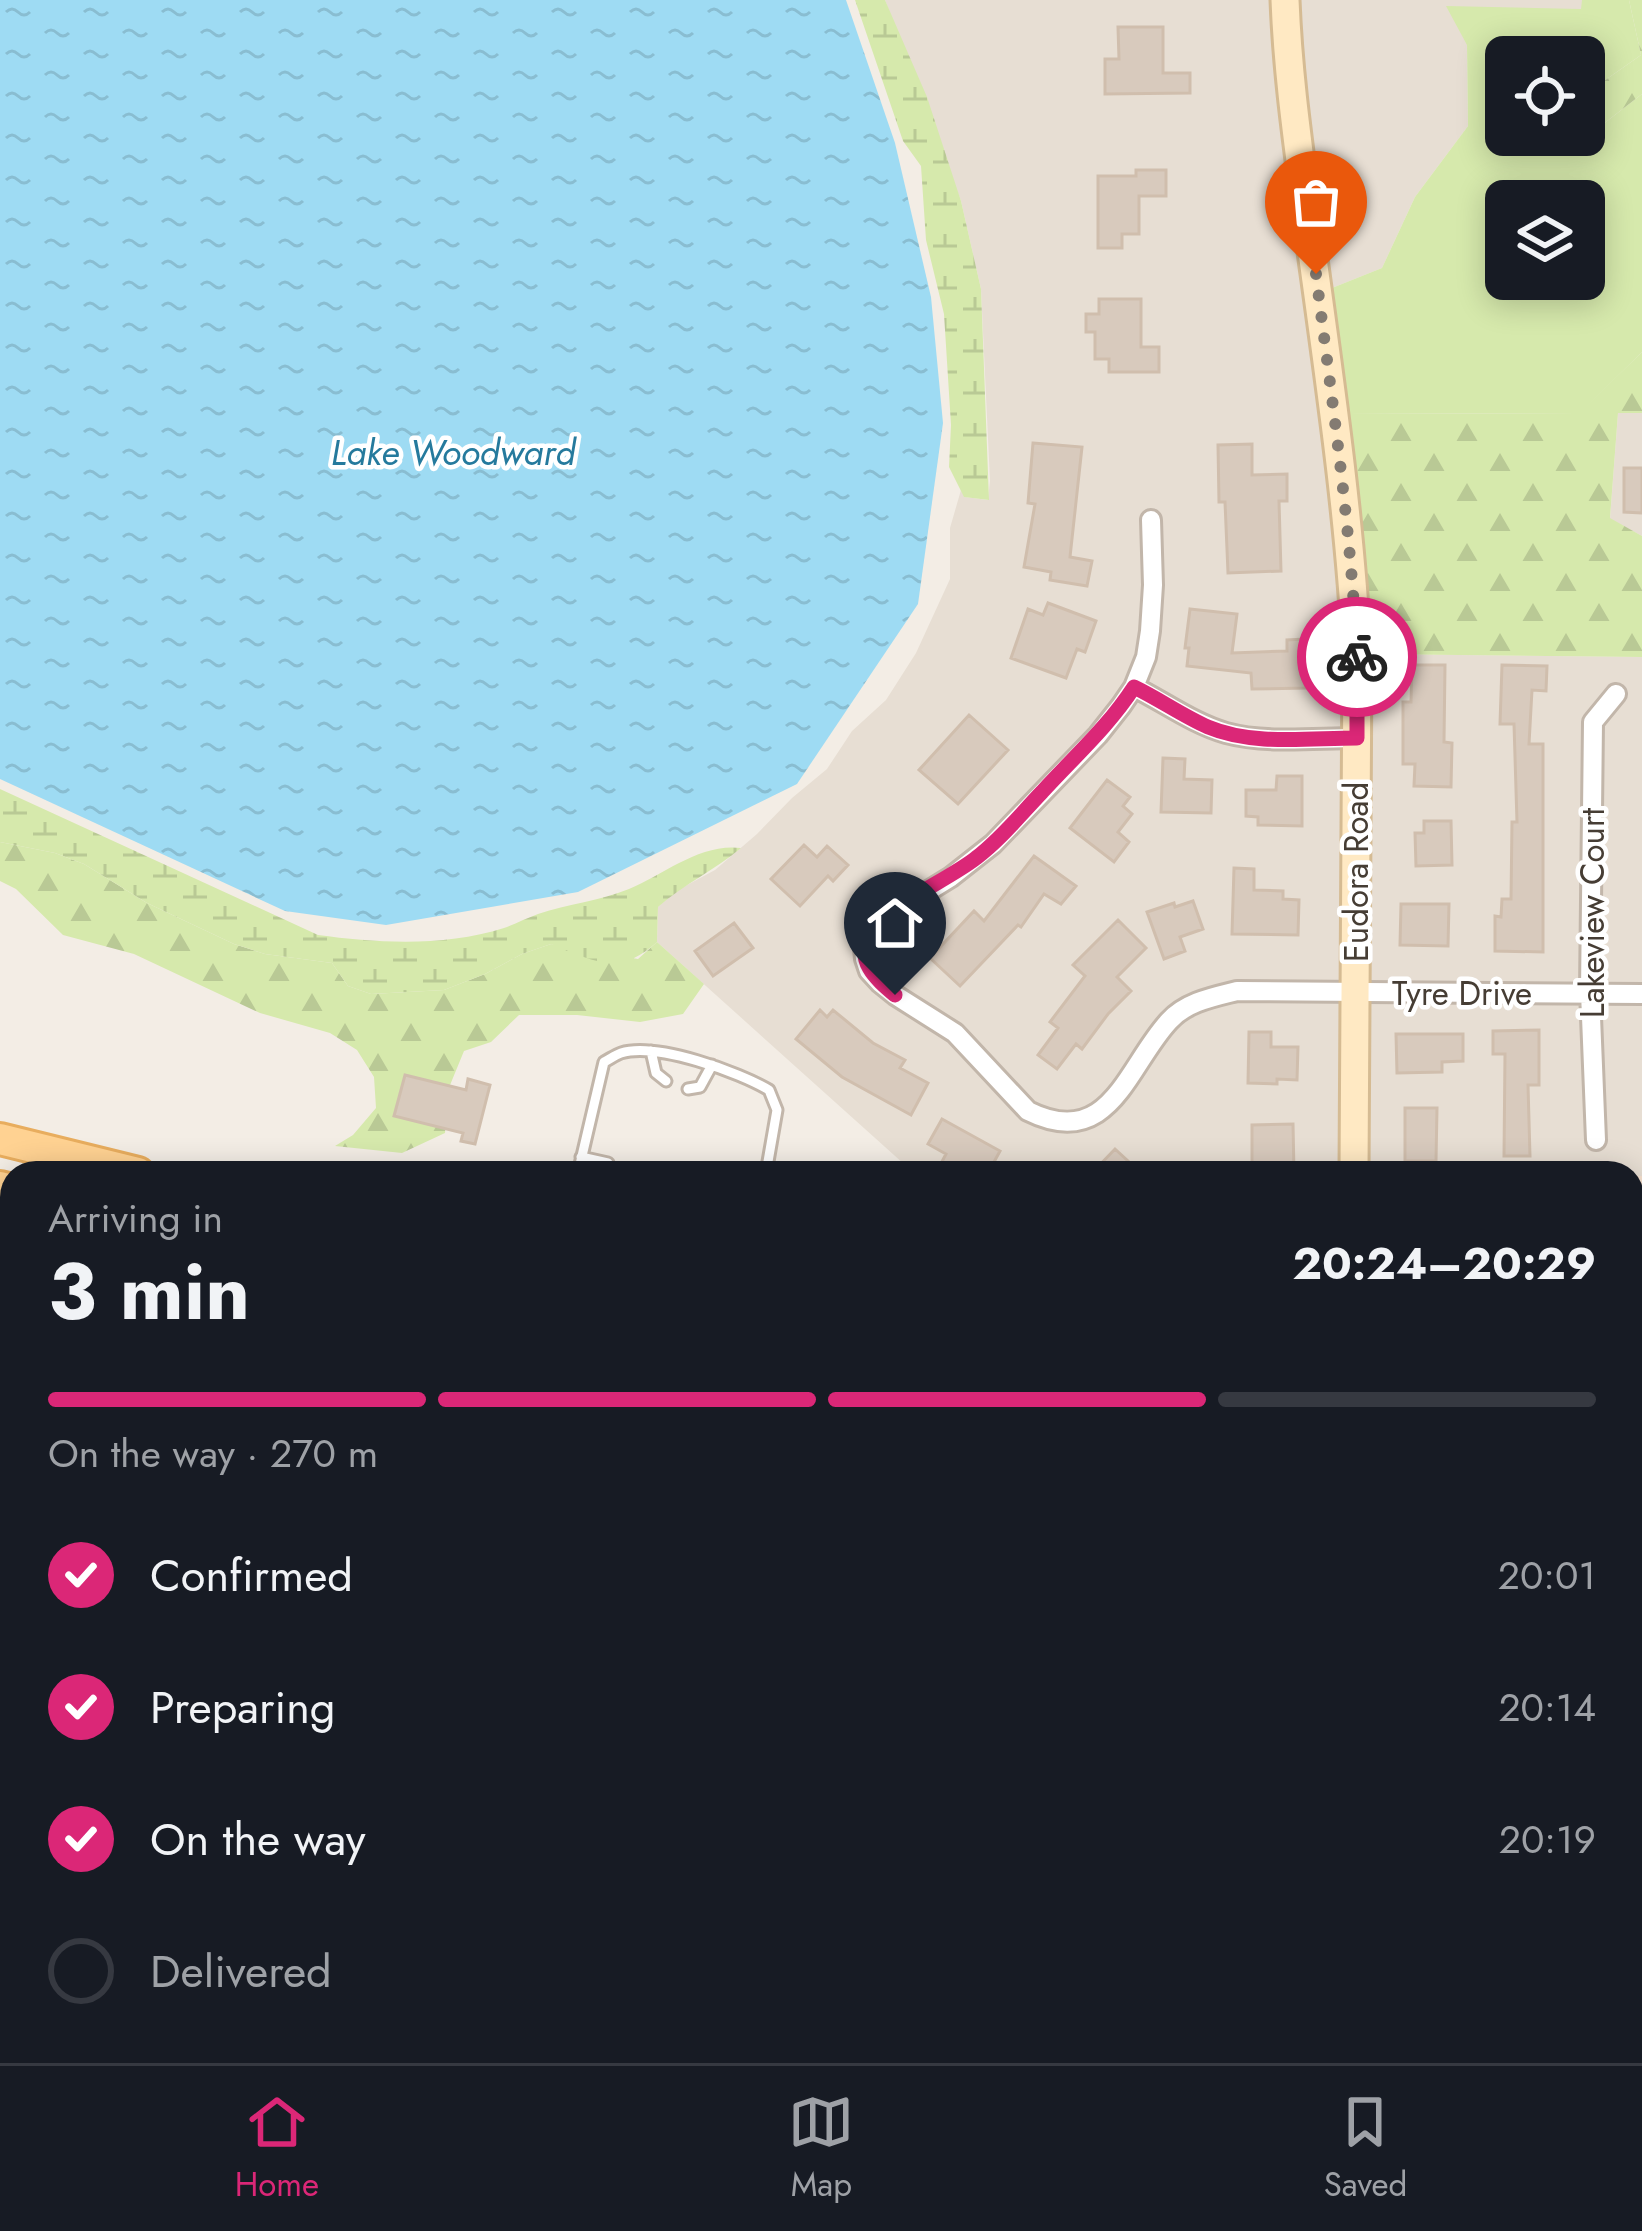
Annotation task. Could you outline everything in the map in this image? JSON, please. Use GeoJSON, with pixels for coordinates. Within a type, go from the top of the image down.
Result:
{"type":"FeatureCollection","features":[{"type":"Feature","properties":{"kind":"main road"},"geometry":{"type":"LineString","coordinates":[[0,1139],[89,1161]]}},
{"type":"Feature","properties":{"kind":"street","name":"Eudora Road"},"geometry":{"type":"LineString","coordinates":[[1285,0],[1290,91],[1342,470],[1358,657],[1354,1161]]}},
{"type":"Feature","properties":{"kind":"street"},"geometry":{"type":"LineString","coordinates":[[1151,520],[1150,631],[1134,687],[1228,733],[1256,738],[1357,738]]}},
{"type":"Feature","properties":{"kind":"street","name":"Tyre Drive"},"geometry":{"type":"LineString","coordinates":[[1134,687],[1098,735],[993,844],[951,877],[878,922],[864,948],[869,971],[895,995],[955,1033],[1028,1111],[1063,1120],[1091,1116],[1126,1086],[1167,1022],[1194,1004],[1237,991],[1642,994]]}},
{"type":"Feature","properties":{"kind":"street","name":"Lakeview Court"},"geometry":{"type":"LineString","coordinates":[[1596,1140],[1590,992],[1593,722],[1616,694]]}},
{"type":"Feature","properties":{"kind":"lane"},"geometry":{"type":"LineString","coordinates":[[580,1161],[604,1062],[622,1052],[651,1052],[712,1065],[769,1090],[777,1110],[768,1161]]}},
{"type":"Feature","properties":{"kind":"lane"},"geometry":{"type":"LineString","coordinates":[[651,1052],[656,1073],[666,1081]]}},
{"type":"Feature","properties":{"kind":"lane"},"geometry":{"type":"LineString","coordinates":[[688,1089],[700,1088],[712,1065]]}},
{"type":"Feature","properties":{"kind":"lane"},"geometry":{"type":"LineString","coordinates":[[581,1157],[599,1161]]}},
{"type":"Feature","properties":{"kind":"shaded area"},"geometry":{"type":"Polygon","coordinates":[[[885,0],[1275,0],[1344,575],[1344,1161],[901,1161],[657,942],[658,907],[676,891],[715,870],[757,834],[827,769],[852,731],[886,700],[916,653],[950,579],[950,528],[961,490],[965,497],[988,500],[981,289],[961,201],[885,0]]]}},
{"type":"Feature","properties":{"kind":"shaded area"},"geometry":{"type":"Polygon","coordinates":[[[1294,0],[1582,0],[1582,9],[1467,45],[1468,126],[1415,197],[1382,268],[1327,290],[1294,0]]]}},
{"type":"Feature","properties":{"kind":"shaded area"},"geometry":{"type":"Polygon","coordinates":[[[1618,413],[1642,413],[1642,536],[1610,519],[1618,413]]]}},
{"type":"Feature","properties":{"kind":"shaded area"},"geometry":{"type":"Polygon","coordinates":[[[1367,654],[1642,657],[1642,1161],[1363,1161],[1367,654]]]}},
{"type":"Feature","properties":{"kind":"green space"},"geometry":{"type":"Polygon","coordinates":[[[855,0],[885,0],[927,97],[961,201],[981,289],[989,500],[964,497],[949,467],[944,314],[926,240],[921,166],[903,141],[855,0]]]}},
{"type":"Feature","properties":{"kind":"green space"},"geometry":{"type":"Polygon","coordinates":[[[1582,0],[1629,0],[1641,55],[1605,80],[1605,36],[1485,36],[1485,156],[1605,156],[1605,123],[1642,94],[1642,352],[1580,413],[1344,414],[1327,290],[1382,268],[1415,197],[1468,126],[1467,45],[1446,6],[1581,9],[1582,0]]]}},
{"type":"Feature","properties":{"kind":"green space"},"geometry":{"type":"Polygon","coordinates":[[[1629,0],[1642,0],[1642,94],[1605,123],[1605,80],[1641,55],[1629,0]]]}},
{"type":"Feature","properties":{"kind":"green space"},"geometry":{"type":"Polygon","coordinates":[[[1642,352],[1642,413],[1618,413],[1610,518],[1642,536],[1642,657],[1367,654],[1344,414],[1579,413],[1642,352]]]}},
{"type":"Feature","properties":{"kind":"green space"},"geometry":{"type":"Polygon","coordinates":[[[0,789],[318,935],[364,940],[435,941],[481,934],[618,893],[711,850],[741,848],[658,907],[657,942],[630,959],[606,962],[551,944],[444,990],[371,994],[348,986],[332,963],[265,954],[234,944],[147,903],[84,864],[0,842],[0,789]]]}},
{"type":"Feature","properties":{"kind":"green space"},"geometry":{"type":"Polygon","coordinates":[[[0,842],[84,864],[147,903],[234,944],[265,954],[332,963],[348,986],[371,994],[444,990],[551,944],[638,959],[657,942],[704,984],[683,1014],[640,1022],[519,1015],[491,1042],[464,1051],[448,1090],[445,1133],[402,1153],[335,1146],[353,1135],[376,1108],[374,1077],[357,1050],[330,1033],[260,1013],[134,954],[63,935],[16,889],[0,881],[0,842]]]}},
{"type":"Feature","properties":{"kind":"water","name":"Lake Woodward"},"geometry":{"type":"Polygon","coordinates":[[[0,0],[846,0],[895,143],[931,297],[943,423],[918,604],[797,784],[578,892],[386,925],[285,911],[0,779],[0,0]]]}},
{"type":"Feature","properties":{"kind":"building"},"geometry":{"type":"Polygon","coordinates":[[[1118,27],[1163,27],[1163,73],[1190,73],[1190,93],[1105,94],[1105,59],[1119,59],[1118,27]]]}},
{"type":"Feature","properties":{"kind":"building"},"geometry":{"type":"Polygon","coordinates":[[[1136,170],[1166,170],[1166,196],[1139,196],[1139,234],[1122,234],[1122,248],[1098,248],[1098,176],[1136,176],[1136,170]]]}},
{"type":"Feature","properties":{"kind":"building"},"geometry":{"type":"Polygon","coordinates":[[[1099,299],[1141,299],[1141,347],[1159,347],[1159,372],[1109,372],[1109,359],[1095,359],[1095,332],[1086,332],[1086,314],[1099,314],[1099,299]]]}},
{"type":"Feature","properties":{"kind":"building"},"geometry":{"type":"Polygon","coordinates":[[[1033,443],[1082,447],[1070,557],[1092,561],[1087,586],[1050,580],[1051,572],[1024,567],[1035,504],[1028,503],[1033,443]]]}},
{"type":"Feature","properties":{"kind":"building"},"geometry":{"type":"Polygon","coordinates":[[[1252,444],[1252,475],[1287,474],[1287,501],[1279,501],[1281,571],[1228,573],[1218,445],[1252,444]]]}},
{"type":"Feature","properties":{"kind":"building"},"geometry":{"type":"Polygon","coordinates":[[[1624,468],[1642,468],[1642,513],[1624,512],[1624,468]]]}},
{"type":"Feature","properties":{"kind":"building"},"geometry":{"type":"Polygon","coordinates":[[[1048,603],[1096,621],[1085,652],[1077,649],[1066,678],[1011,658],[1028,609],[1043,615],[1048,603]]]}},
{"type":"Feature","properties":{"kind":"building"},"geometry":{"type":"Polygon","coordinates":[[[1190,609],[1237,614],[1232,653],[1287,651],[1287,640],[1304,639],[1306,688],[1252,689],[1251,673],[1187,666],[1190,609]]]}},
{"type":"Feature","properties":{"kind":"building"},"geometry":{"type":"Polygon","coordinates":[[[1412,665],[1445,665],[1444,742],[1452,743],[1451,787],[1414,786],[1415,764],[1403,764],[1403,702],[1411,702],[1412,665]]]}},
{"type":"Feature","properties":{"kind":"building"},"geometry":{"type":"Polygon","coordinates":[[[1502,665],[1547,666],[1546,691],[1532,690],[1529,744],[1543,744],[1543,952],[1495,951],[1495,916],[1501,917],[1502,899],[1511,899],[1512,822],[1517,822],[1514,724],[1500,724],[1502,665]]]}},
{"type":"Feature","properties":{"kind":"building"},"geometry":{"type":"Polygon","coordinates":[[[969,715],[1008,750],[958,804],[919,770],[969,715]]]}},
{"type":"Feature","properties":{"kind":"building"},"geometry":{"type":"Polygon","coordinates":[[[1163,758],[1185,759],[1184,779],[1212,780],[1211,813],[1161,812],[1163,758]]]}},
{"type":"Feature","properties":{"kind":"building"},"geometry":{"type":"Polygon","coordinates":[[[1277,776],[1302,776],[1302,826],[1258,825],[1258,817],[1246,816],[1246,790],[1276,790],[1277,776]]]}},
{"type":"Feature","properties":{"kind":"building"},"geometry":{"type":"Polygon","coordinates":[[[1107,780],[1130,797],[1123,806],[1132,814],[1118,832],[1129,842],[1114,862],[1070,828],[1107,780]]]}},
{"type":"Feature","properties":{"kind":"building"},"geometry":{"type":"Polygon","coordinates":[[[1424,821],[1451,821],[1452,865],[1416,866],[1415,833],[1424,833],[1424,821]]]}},
{"type":"Feature","properties":{"kind":"building"},"geometry":{"type":"Polygon","coordinates":[[[804,845],[817,857],[827,846],[848,865],[833,881],[828,876],[800,906],[771,879],[804,845]]]}},
{"type":"Feature","properties":{"kind":"building"},"geometry":{"type":"Polygon","coordinates":[[[1034,856],[1076,886],[1061,904],[1044,894],[1021,927],[960,986],[930,958],[974,911],[984,921],[1034,856]]]}},
{"type":"Feature","properties":{"kind":"building"},"geometry":{"type":"Polygon","coordinates":[[[1234,868],[1254,869],[1254,890],[1283,891],[1283,899],[1299,900],[1298,935],[1232,934],[1234,868]]]}},
{"type":"Feature","properties":{"kind":"building"},"geometry":{"type":"Polygon","coordinates":[[[1193,901],[1203,929],[1180,937],[1185,951],[1164,959],[1147,912],[1193,901]]]}},
{"type":"Feature","properties":{"kind":"building"},"geometry":{"type":"Polygon","coordinates":[[[1401,904],[1449,904],[1448,946],[1400,945],[1401,904]]]}},
{"type":"Feature","properties":{"kind":"building"},"geometry":{"type":"Polygon","coordinates":[[[1118,920],[1146,948],[1117,977],[1131,991],[1082,1049],[1076,1044],[1057,1069],[1038,1055],[1058,1028],[1050,1022],[1085,976],[1073,965],[1118,920]]]}},
{"type":"Feature","properties":{"kind":"building"},"geometry":{"type":"Polygon","coordinates":[[[734,923],[753,948],[713,976],[695,951],[734,923]]]}},
{"type":"Feature","properties":{"kind":"building"},"geometry":{"type":"Polygon","coordinates":[[[820,1010],[827,1017],[833,1010],[873,1043],[905,1060],[900,1068],[928,1083],[911,1115],[842,1077],[796,1039],[820,1010]]]}},
{"type":"Feature","properties":{"kind":"building"},"geometry":{"type":"Polygon","coordinates":[[[1539,1030],[1539,1085],[1528,1085],[1530,1156],[1504,1156],[1505,1054],[1493,1054],[1493,1031],[1539,1030]]]}},
{"type":"Feature","properties":{"kind":"building"},"geometry":{"type":"Polygon","coordinates":[[[1249,1032],[1271,1032],[1271,1047],[1298,1047],[1297,1080],[1248,1083],[1249,1032]]]}},
{"type":"Feature","properties":{"kind":"building"},"geometry":{"type":"Polygon","coordinates":[[[1396,1034],[1463,1034],[1463,1061],[1442,1062],[1442,1072],[1397,1073],[1396,1034]]]}},
{"type":"Feature","properties":{"kind":"building"},"geometry":{"type":"Polygon","coordinates":[[[405,1075],[466,1090],[468,1079],[490,1085],[475,1144],[461,1141],[463,1133],[394,1116],[405,1075]]]}},
{"type":"Feature","properties":{"kind":"building"},"geometry":{"type":"Polygon","coordinates":[[[1405,1108],[1437,1108],[1436,1161],[1405,1161],[1405,1108]]]}},
{"type":"Feature","properties":{"kind":"building"},"geometry":{"type":"Polygon","coordinates":[[[942,1119],[1000,1151],[995,1161],[942,1161],[946,1154],[928,1144],[942,1119]]]}},
{"type":"Feature","properties":{"kind":"building"},"geometry":{"type":"Polygon","coordinates":[[[1293,1124],[1294,1161],[1252,1161],[1252,1125],[1293,1124]]]}},
{"type":"Feature","properties":{"kind":"building"},"geometry":{"type":"Polygon","coordinates":[[[1115,1149],[1128,1161],[1104,1161],[1115,1149]]]}},
{"type":"Feature","properties":{"kind":"way so far"},"geometry":{"type":"LineString","coordinates":[[1316,274],[1342,470],[1357,657]]}},
{"type":"Feature","properties":{"kind":"route"},"geometry":{"type":"LineString","coordinates":[[895,995],[869,971],[865,959],[864,948],[878,922],[951,877],[993,844],[1098,735],[1134,687],[1228,733],[1256,738],[1357,738],[1357,657]]}}]}
